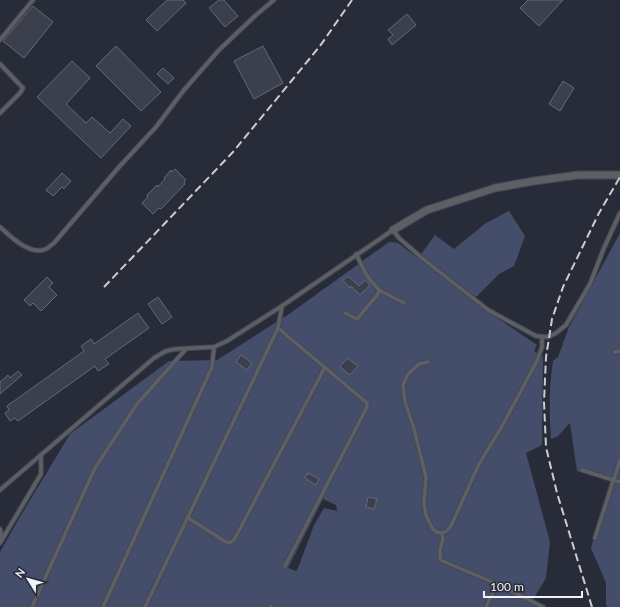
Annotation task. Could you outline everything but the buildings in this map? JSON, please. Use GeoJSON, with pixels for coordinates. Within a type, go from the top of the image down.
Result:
{"type":"FeatureCollection","features":[{"type":"Feature","properties":{"kind":"street"},"geometry":{"type":"LineString","coordinates":[[393,230],[427,210],[495,188],[578,175],[620,174]]}},
{"type":"Feature","properties":{"kind":"lane"},"geometry":{"type":"LineString","coordinates":[[0,40],[33,0]]}},
{"type":"Feature","properties":{"kind":"lane"},"geometry":{"type":"LineString","coordinates":[[0,226],[17,241],[30,248],[40,250],[47,249],[156,127],[184,90],[219,50],[274,0]]}},
{"type":"Feature","properties":{"kind":"lane"},"geometry":{"type":"LineString","coordinates":[[0,64],[23,88],[0,113]]}},
{"type":"Feature","properties":{"kind":"lane"},"geometry":{"type":"LineString","coordinates":[[0,490],[154,358],[166,351],[186,348],[214,347],[227,341],[282,306],[393,230],[399,238],[422,258],[488,310],[524,330],[542,337],[548,337],[556,334],[566,325],[590,284],[620,213]]}},
{"type":"Feature","properties":{"kind":"lane"},"geometry":{"type":"LineString","coordinates":[[356,254],[367,276],[379,290],[404,303]]}},
{"type":"Feature","properties":{"kind":"lane"},"geometry":{"type":"LineString","coordinates":[[345,313],[357,320],[378,294],[379,290]]}},
{"type":"Feature","properties":{"kind":"lane"},"geometry":{"type":"LineString","coordinates":[[145,607],[278,328],[282,306]]}},
{"type":"Feature","properties":{"kind":"lane"},"geometry":{"type":"LineString","coordinates":[[278,328],[362,397],[367,403],[367,407],[285,566]]}},
{"type":"Feature","properties":{"kind":"lane"},"geometry":{"type":"LineString","coordinates":[[428,362],[419,364],[413,369],[408,374],[403,385],[405,402],[426,477],[424,503],[426,515],[432,528],[436,532],[442,533],[447,531],[451,526],[479,464],[501,428],[532,370],[541,352],[542,337]]}},
{"type":"Feature","properties":{"kind":"lane"},"geometry":{"type":"LineString","coordinates":[[103,607],[212,367],[214,347]]}},
{"type":"Feature","properties":{"kind":"lane"},"geometry":{"type":"LineString","coordinates":[[32,607],[95,468],[137,404],[186,348]]}},
{"type":"Feature","properties":{"kind":"lane"},"geometry":{"type":"LineString","coordinates":[[187,518],[224,541],[229,543],[234,540],[325,367]]}},
{"type":"Feature","properties":{"kind":"lane"},"geometry":{"type":"LineString","coordinates":[[0,543],[41,474],[41,455]]}},
{"type":"Feature","properties":{"kind":"lane"},"geometry":{"type":"LineString","coordinates":[[595,538],[620,460]]}},
{"type":"Feature","properties":{"kind":"lane"},"geometry":{"type":"LineString","coordinates":[[582,470],[620,482]]}},
{"type":"Feature","properties":{"kind":"lane"},"geometry":{"type":"LineString","coordinates":[[0,529],[2,539]]}},
{"type":"Feature","properties":{"kind":"lane"},"geometry":{"type":"LineString","coordinates":[[442,533],[443,539],[440,550],[440,560],[497,584],[543,607]]}},
{"type":"Feature","properties":{"kind":"lane"},"geometry":{"type":"LineString","coordinates":[[486,607],[497,584]]}},
{"type":"Feature","properties":{"kind":"shaded area"},"geometry":{"type":"Polygon","coordinates":[[[509,211],[525,236],[514,266],[499,274],[472,301],[537,345],[534,351],[543,356],[542,445],[526,453],[550,542],[546,578],[531,603],[538,607],[0,607],[0,552],[70,434],[169,361],[217,360],[289,314],[389,242],[398,243],[418,258],[435,235],[454,249],[486,223],[509,211]],[[323,499],[288,568],[296,571],[314,525],[324,508],[337,511],[336,505],[323,499]]]}},
{"type":"Feature","properties":{"kind":"shaded area"},"geometry":{"type":"Polygon","coordinates":[[[620,233],[620,607],[607,607],[606,583],[591,548],[610,481],[577,471],[570,423],[557,437],[551,439],[550,390],[553,361],[558,357],[569,327],[620,233]]]}},
{"type":"Feature","properties":{"kind":"railway"},"geometry":{"type":"LineString","coordinates":[[104,287],[233,152],[320,46],[352,0]]}},
{"type":"Feature","properties":{"kind":"railway"},"geometry":{"type":"LineString","coordinates":[[592,607],[557,493],[546,447],[544,402],[546,357],[552,319],[563,287],[599,213],[620,177]]}}]}
